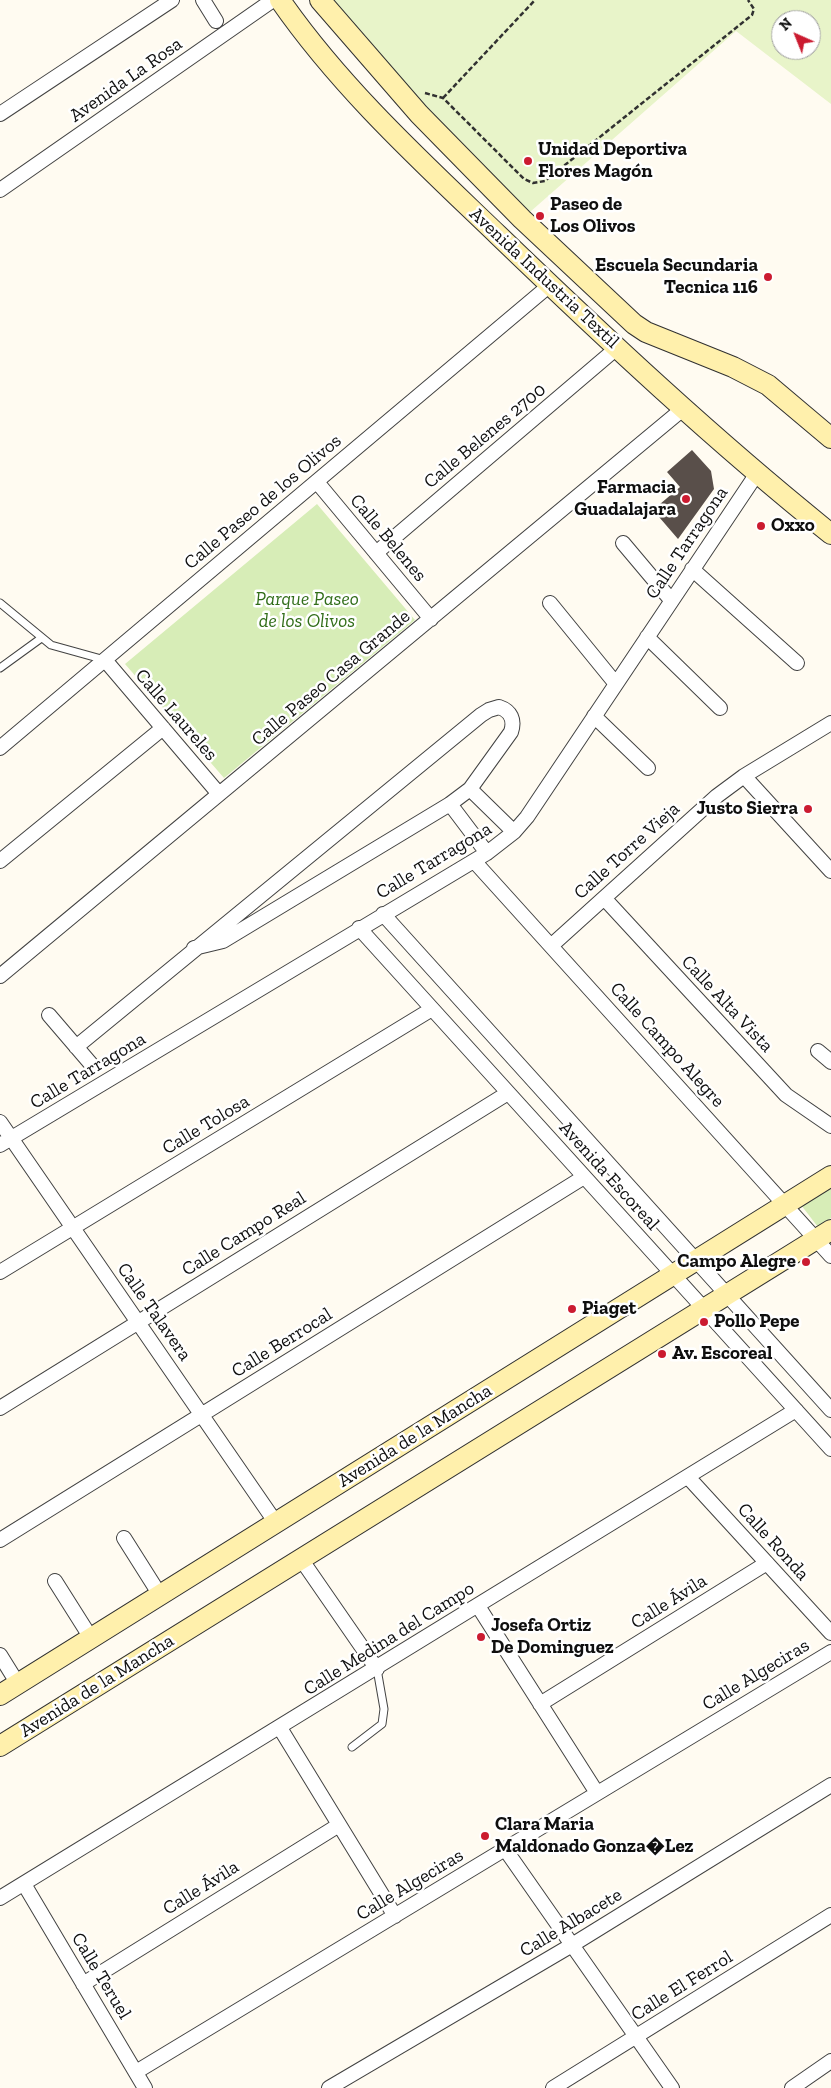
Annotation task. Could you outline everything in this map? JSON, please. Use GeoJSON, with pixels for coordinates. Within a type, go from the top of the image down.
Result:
{"type":"FeatureCollection","features":[{"type":"Feature","properties":{"kind":"street"},"geometry":{"type":"LineString","coordinates":[[0,114],[172,0]]}},
{"type":"Feature","properties":{"kind":"street"},"geometry":{"type":"LineString","coordinates":[[203,0],[216,21]]}},
{"type":"Feature","properties":{"kind":"street","name":"Avenida La Rosa"},"geometry":{"type":"LineString","coordinates":[[0,190],[273,0]]}},
{"type":"Feature","properties":{"kind":"street","name":"Avenida Industria Textil"},"geometry":{"type":"LineString","coordinates":[[280,0],[298,26],[394,135],[550,285],[684,408],[831,534]]}},
{"type":"Feature","properties":{"kind":"street","name":"Avenida Industria Textil"},"geometry":{"type":"LineString","coordinates":[[320,0],[408,101],[522,219],[634,324],[646,332],[733,366],[768,385],[831,438]]}},
{"type":"Feature","properties":{"kind":"street","name":"Calle Paseo de los Olivos"},"geometry":{"type":"LineString","coordinates":[[0,748],[550,285]]}},
{"type":"Feature","properties":{"kind":"street"},"geometry":{"type":"LineString","coordinates":[[567,301],[579,291],[592,285]]}},
{"type":"Feature","properties":{"kind":"street","name":"Calle Belenes 2700"},"geometry":{"type":"LineString","coordinates":[[376,553],[618,347]]}},
{"type":"Feature","properties":{"kind":"street","name":"Calle Paseo Casa Grande"},"geometry":{"type":"LineString","coordinates":[[0,976],[684,408]]}},
{"type":"Feature","properties":{"kind":"street","name":"Calle Tarragona"},"geometry":{"type":"LineString","coordinates":[[6,1142],[359,928],[487,853],[514,832],[527,817],[758,472]]}},
{"type":"Feature","properties":{"kind":"street","name":"Calle Belenes"},"geometry":{"type":"LineString","coordinates":[[316,482],[432,619]]}},
{"type":"Feature","properties":{"kind":"street"},"geometry":{"type":"LineString","coordinates":[[623,543],[671,600]]}},
{"type":"Feature","properties":{"kind":"street"},"geometry":{"type":"LineString","coordinates":[[692,569],[797,663]]}},
{"type":"Feature","properties":{"kind":"street"},"geometry":{"type":"LineString","coordinates":[[550,603],[616,684]]}},
{"type":"Feature","properties":{"kind":"street"},"geometry":{"type":"LineString","coordinates":[[647,637],[720,708]]}},
{"type":"Feature","properties":{"kind":"street","name":"Calle Laureles"},"geometry":{"type":"LineString","coordinates":[[105,660],[220,794]]}},
{"type":"Feature","properties":{"kind":"street"},"geometry":{"type":"LineString","coordinates":[[76,1047],[194,948],[481,715],[494,708],[504,709],[511,716],[513,721],[511,732],[470,789],[450,804],[223,941],[194,948]]}},
{"type":"Feature","properties":{"kind":"street"},"geometry":{"type":"LineString","coordinates":[[594,716],[648,768]]}},
{"type":"Feature","properties":{"kind":"street","name":"Calle Torre Vieja"},"geometry":{"type":"LineString","coordinates":[[552,945],[717,796],[744,776],[831,723]]}},
{"type":"Feature","properties":{"kind":"street"},"geometry":{"type":"LineString","coordinates":[[0,861],[163,728]]}},
{"type":"Feature","properties":{"kind":"street"},"geometry":{"type":"LineString","coordinates":[[744,776],[831,871]]}},
{"type":"Feature","properties":{"kind":"street"},"geometry":{"type":"LineString","coordinates":[[470,789],[514,832]]}},
{"type":"Feature","properties":{"kind":"street"},"geometry":{"type":"LineString","coordinates":[[450,804],[487,853]]}},
{"type":"Feature","properties":{"kind":"street","name":"Calle Campo Alegre"},"geometry":{"type":"LineString","coordinates":[[474,860],[785,1205],[824,1235],[831,1256]]}},
{"type":"Feature","properties":{"kind":"street"},"geometry":{"type":"LineString","coordinates":[[274,883],[278,895],[287,902]]}},
{"type":"Feature","properties":{"kind":"street","name":"Calle Alta Vista"},"geometry":{"type":"LineString","coordinates":[[604,898],[786,1095],[829,1121]]}},
{"type":"Feature","properties":{"kind":"street","name":"Avenida Escoreal"},"geometry":{"type":"LineString","coordinates":[[383,914],[831,1410]]}},
{"type":"Feature","properties":{"kind":"street","name":"Avenida Escoreal"},"geometry":{"type":"LineString","coordinates":[[359,928],[831,1449]]}},
{"type":"Feature","properties":{"kind":"street","name":"Calle Tolosa"},"geometry":{"type":"LineString","coordinates":[[0,1272],[432,1009]]}},
{"type":"Feature","properties":{"kind":"street"},"geometry":{"type":"LineString","coordinates":[[49,1015],[91,1064]]}},
{"type":"Feature","properties":{"kind":"street"},"geometry":{"type":"LineString","coordinates":[[818,1051],[831,1062]]}},
{"type":"Feature","properties":{"kind":"street","name":"Calle Campo Real"},"geometry":{"type":"LineString","coordinates":[[0,1408],[508,1093]]}},
{"type":"Feature","properties":{"kind":"street","name":"Calle Talavera"},"geometry":{"type":"LineString","coordinates":[[0,1122],[6,1142],[73,1228],[276,1523]]}},
{"type":"Feature","properties":{"kind":"street","name":"Avenida de la Mancha"},"geometry":{"type":"LineString","coordinates":[[0,1695],[831,1176]]}},
{"type":"Feature","properties":{"kind":"street","name":"Calle Berrocal"},"geometry":{"type":"LineString","coordinates":[[0,1540],[584,1177]]}},
{"type":"Feature","properties":{"kind":"street","name":"Avenida de la Mancha"},"geometry":{"type":"LineString","coordinates":[[0,1746],[824,1235]]}},
{"type":"Feature","properties":{"kind":"street","name":"Calle Medina del Campo"},"geometry":{"type":"LineString","coordinates":[[0,1898],[377,1669],[796,1410]]}},
{"type":"Feature","properties":{"kind":"street","name":"Calle Ronda"},"geometry":{"type":"LineString","coordinates":[[688,1477],[831,1633]]}},
{"type":"Feature","properties":{"kind":"street"},"geometry":{"type":"LineString","coordinates":[[124,1538],[160,1595]]}},
{"type":"Feature","properties":{"kind":"street"},"geometry":{"type":"LineString","coordinates":[[301,1559],[377,1669]]}},
{"type":"Feature","properties":{"kind":"street","name":"Calle Ávila"},"geometry":{"type":"LineString","coordinates":[[540,1704],[767,1563]]}},
{"type":"Feature","properties":{"kind":"street"},"geometry":{"type":"LineString","coordinates":[[55,1582],[91,1638]]}},
{"type":"Feature","properties":{"kind":"street"},"geometry":{"type":"LineString","coordinates":[[478,1606],[597,1793]]}},
{"type":"Feature","properties":{"kind":"street","name":"Calle Algeciras"},"geometry":{"type":"LineString","coordinates":[[136,2072],[831,1652]]}},
{"type":"Feature","properties":{"kind":"street"},"geometry":{"type":"LineString","coordinates":[[0,1655],[18,1684]]}},
{"type":"Feature","properties":{"kind":"street"},"geometry":{"type":"LineString","coordinates":[[280,1728],[395,1916]]}},
{"type":"Feature","properties":{"kind":"street","name":"Calle Albacete"},"geometry":{"type":"LineString","coordinates":[[329,2088],[572,1945],[831,1785]]}},
{"type":"Feature","properties":{"kind":"street","name":"Calle Ávila"},"geometry":{"type":"LineString","coordinates":[[83,1984],[339,1825]]}},
{"type":"Feature","properties":{"kind":"street"},"geometry":{"type":"LineString","coordinates":[[505,1849],[672,2088]]}},
{"type":"Feature","properties":{"kind":"street","name":"Calle Teruel"},"geometry":{"type":"LineString","coordinates":[[24,1884],[145,2088]]}},
{"type":"Feature","properties":{"kind":"street","name":"Calle El Ferrol"},"geometry":{"type":"LineString","coordinates":[[553,2088],[831,1915]]}},
{"type":"Feature","properties":{"kind":"street"},"geometry":{"type":"LineString","coordinates":[[792,2088],[831,2061]]}},
{"type":"Feature","properties":{"kind":"lane"},"geometry":{"type":"LineString","coordinates":[[0,603],[40,639],[51,646],[105,660]]}},
{"type":"Feature","properties":{"kind":"lane"},"geometry":{"type":"LineString","coordinates":[[0,668],[40,639]]}},
{"type":"Feature","properties":{"kind":"lane"},"geometry":{"type":"LineString","coordinates":[[352,1747],[382,1724],[384,1709],[377,1669]]}},
{"type":"Feature","properties":{"kind":"path"},"geometry":{"type":"LineString","coordinates":[[443,98],[535,0]]}},
{"type":"Feature","properties":{"kind":"path"},"geometry":{"type":"LineString","coordinates":[[408,101],[423,93],[443,98],[524,179],[533,183],[545,181],[752,15],[754,9],[748,0]]}},
{"type":"Feature","properties":{"kind":"green space","name":"Unidad Deportiva Flores Magón"},"geometry":{"type":"Polygon","coordinates":[[[323,0],[831,0],[831,104],[774,60],[821,60],[821,10],[771,10],[771,58],[736,31],[522,219],[323,0]]]}},
{"type":"Feature","properties":{"kind":"green space","name":"Parque Paseo de los Olivos"},"geometry":{"type":"Polygon","coordinates":[[[317,504],[415,620],[224,778],[125,664],[317,504]]]}},
{"type":"Feature","properties":{"kind":"green space"},"geometry":{"type":"Polygon","coordinates":[[[831,1186],[831,1218],[818,1227],[801,1205],[831,1186]]]}},
{"type":"Feature","properties":{"kind":"building","name":"Farmacia Guadalajara"},"geometry":{"type":"Polygon","coordinates":[[[692,450],[711,471],[714,489],[678,539],[653,510],[680,487],[667,472],[692,450]]]}},
{"type":"Feature","properties":{"kind":"place","name":"Unidad Deportiva Flores Magón"},"geometry":{"type":"Point","coordinates":[528,161]}},
{"type":"Feature","properties":{"kind":"place","name":"Paseo de Los Olivos"},"geometry":{"type":"Point","coordinates":[540,216]}},
{"type":"Feature","properties":{"kind":"place","name":"Escuela Secundaria Tecnica 116"},"geometry":{"type":"Point","coordinates":[768,277]}},
{"type":"Feature","properties":{"kind":"place","name":"Farmacia Guadalajara"},"geometry":{"type":"Point","coordinates":[686,499]}},
{"type":"Feature","properties":{"kind":"place","name":"Oxxo"},"geometry":{"type":"Point","coordinates":[761,526]}},
{"type":"Feature","properties":{"kind":"place","name":"Justo Sierra"},"geometry":{"type":"Point","coordinates":[808,809]}},
{"type":"Feature","properties":{"kind":"place","name":"Campo Alegre"},"geometry":{"type":"Point","coordinates":[806,1262]}},
{"type":"Feature","properties":{"kind":"place","name":"Piaget"},"geometry":{"type":"Point","coordinates":[572,1309]}},
{"type":"Feature","properties":{"kind":"place","name":"Pollo Pepe"},"geometry":{"type":"Point","coordinates":[704,1322]}},
{"type":"Feature","properties":{"kind":"place","name":"Av. Escoreal"},"geometry":{"type":"Point","coordinates":[662,1354]}},
{"type":"Feature","properties":{"kind":"place","name":"Josefa Ortiz De Dominguez"},"geometry":{"type":"Point","coordinates":[481,1637]}},
{"type":"Feature","properties":{"kind":"place","name":"Clara Maria Maldonado Gonza�Lez"},"geometry":{"type":"Point","coordinates":[485,1836]}}]}
